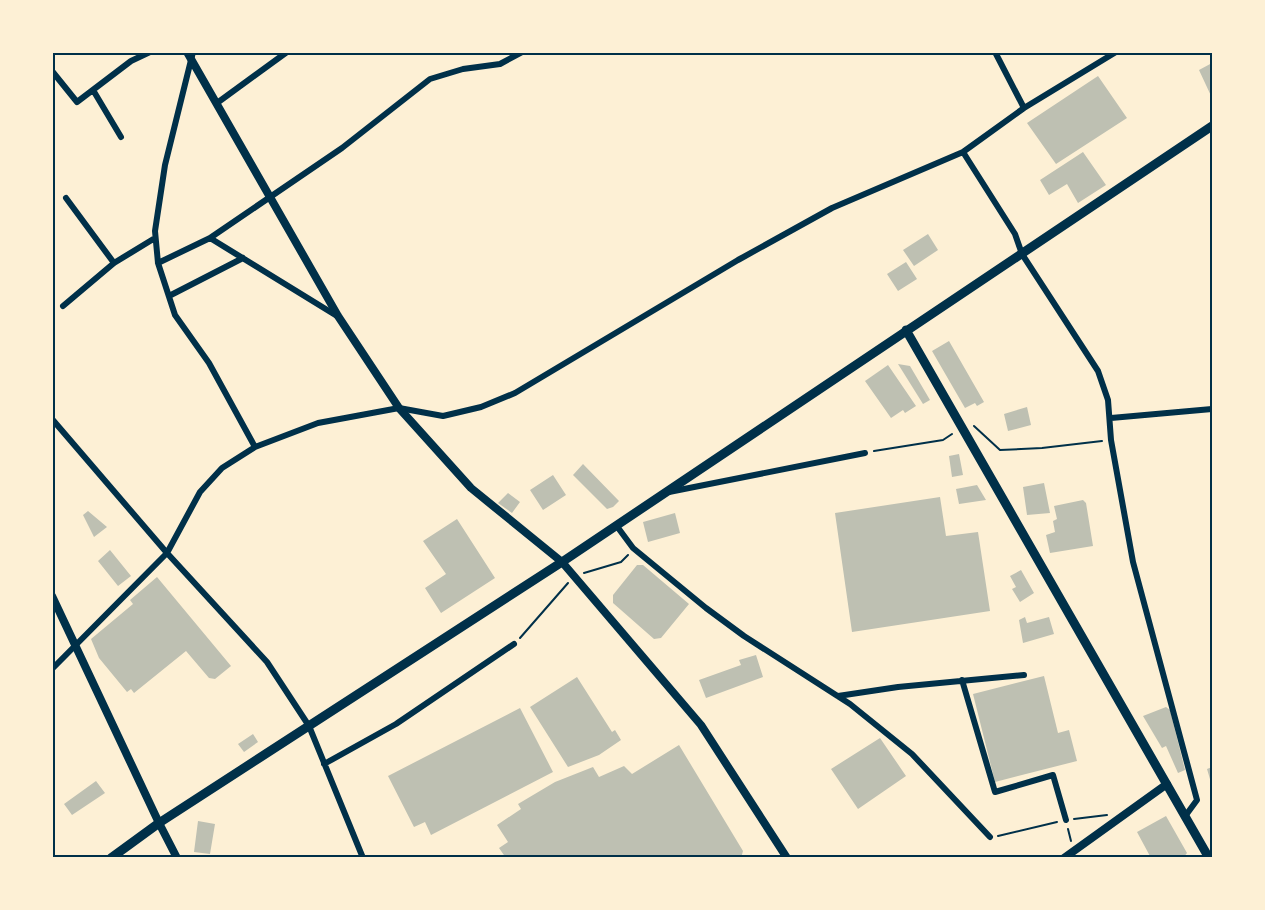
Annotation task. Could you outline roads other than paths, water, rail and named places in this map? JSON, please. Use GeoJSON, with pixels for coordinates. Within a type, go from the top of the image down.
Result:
{"type":"FeatureCollection","features":[{"type":"Feature","properties":{"kind":"highway"},"geometry":{"type":"LineString","coordinates":[[111,858],[159,823],[562,562],[1212,126]]}},
{"type":"Feature","properties":{"kind":"highway"},"geometry":{"type":"LineString","coordinates":[[906,330],[1209,858]]}},
{"type":"Feature","properties":{"kind":"main road"},"geometry":{"type":"LineString","coordinates":[[159,823],[177,858]]}},
{"type":"Feature","properties":{"kind":"street"},"geometry":{"type":"LineString","coordinates":[[52,71],[77,102],[131,62],[150,52]]}},
{"type":"Feature","properties":{"kind":"street"},"geometry":{"type":"LineString","coordinates":[[217,103],[287,52]]}},
{"type":"Feature","properties":{"kind":"street"},"geometry":{"type":"LineString","coordinates":[[158,263],[210,238],[342,148],[430,79],[463,69],[500,64],[522,52]]}},
{"type":"Feature","properties":{"kind":"street"},"geometry":{"type":"LineString","coordinates":[[995,52],[1023,108]]}},
{"type":"Feature","properties":{"kind":"street"},"geometry":{"type":"LineString","coordinates":[[52,669],[167,552],[200,492],[222,468],[255,447],[318,423],[399,408],[443,416],[481,407],[515,393],[738,260],[832,208],[963,152],[1023,108],[1116,52]]}},
{"type":"Feature","properties":{"kind":"street"},"geometry":{"type":"LineString","coordinates":[[190,55],[268,198],[338,316],[399,408],[471,488],[562,562],[701,725],[787,858]]}},
{"type":"Feature","properties":{"kind":"street"},"geometry":{"type":"LineString","coordinates":[[190,55],[165,165],[155,238],[158,263],[175,315],[209,363],[255,447]]}},
{"type":"Feature","properties":{"kind":"street"},"geometry":{"type":"LineString","coordinates":[[93,90],[121,137]]}},
{"type":"Feature","properties":{"kind":"street"},"geometry":{"type":"LineString","coordinates":[[963,152],[1015,234],[1022,254],[1098,371],[1111,418],[1111,440],[1133,562],[1197,800],[1186,816]]}},
{"type":"Feature","properties":{"kind":"street"},"geometry":{"type":"LineString","coordinates":[[66,198],[114,263]]}},
{"type":"Feature","properties":{"kind":"street"},"geometry":{"type":"LineString","coordinates":[[63,306],[114,263],[155,238]]}},
{"type":"Feature","properties":{"kind":"street"},"geometry":{"type":"LineString","coordinates":[[210,238],[338,316]]}},
{"type":"Feature","properties":{"kind":"street"},"geometry":{"type":"LineString","coordinates":[[169,296],[243,258]]}},
{"type":"Feature","properties":{"kind":"street"},"geometry":{"type":"LineString","coordinates":[[1111,418],[1212,409]]}},
{"type":"Feature","properties":{"kind":"street"},"geometry":{"type":"LineString","coordinates":[[52,419],[167,552],[267,662],[309,726],[363,858]]}},
{"type":"Feature","properties":{"kind":"street"},"geometry":{"type":"LineString","coordinates":[[662,494],[865,453]]}},
{"type":"Feature","properties":{"kind":"street"},"geometry":{"type":"LineString","coordinates":[[616,525],[633,548],[744,636],[838,696],[912,754],[990,837]]}},
{"type":"Feature","properties":{"kind":"street"},"geometry":{"type":"LineString","coordinates":[[52,596],[159,823]]}},
{"type":"Feature","properties":{"kind":"street"},"geometry":{"type":"LineString","coordinates":[[324,764],[396,724],[514,644]]}},
{"type":"Feature","properties":{"kind":"street"},"geometry":{"type":"LineString","coordinates":[[838,696],[962,680],[1024,675]]}},
{"type":"Feature","properties":{"kind":"street"},"geometry":{"type":"LineString","coordinates":[[962,680],[995,792],[1053,775],[1066,820]]}},
{"type":"Feature","properties":{"kind":"street"},"geometry":{"type":"LineString","coordinates":[[1064,858],[1167,784]]}}]}
